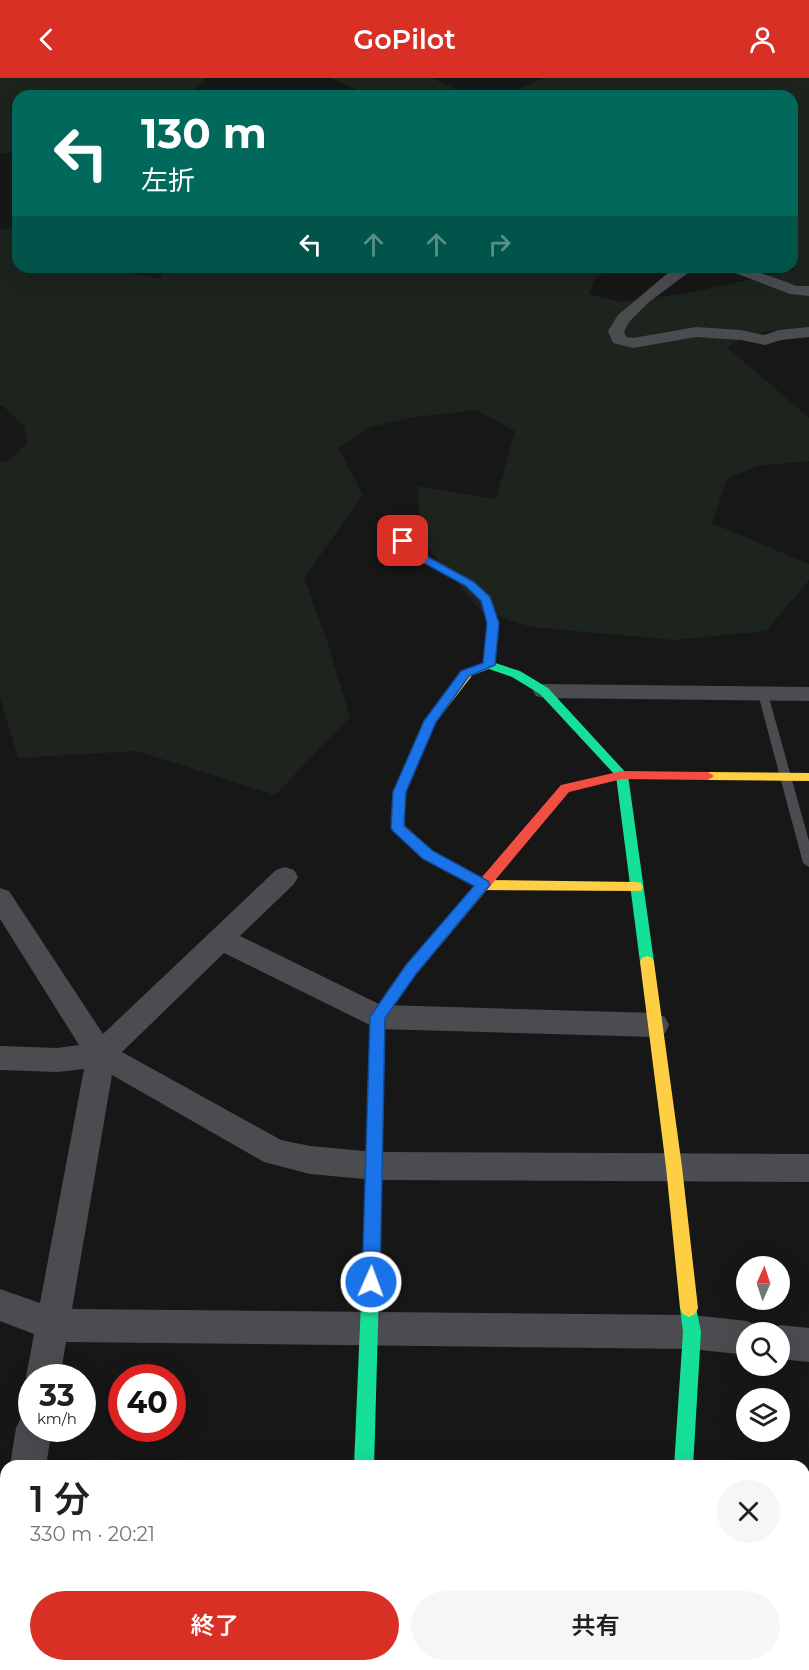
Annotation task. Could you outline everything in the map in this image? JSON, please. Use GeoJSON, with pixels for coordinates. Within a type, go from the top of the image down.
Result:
{"type":"FeatureCollection","features":[{"type":"Feature","properties":{"kind":"street"},"geometry":{"type":"LineString","coordinates":[[677,273],[624,318],[616,331],[619,340],[633,343],[696,332],[741,335],[783,346],[809,349]]}},
{"type":"Feature","properties":{"kind":"street"},"geometry":{"type":"LineString","coordinates":[[748,273],[795,291],[809,291]]}},
{"type":"Feature","properties":{"kind":"street"},"geometry":{"type":"LineString","coordinates":[[765,340],[779,335],[809,332]]}},
{"type":"Feature","properties":{"kind":"street"},"geometry":{"type":"LineString","coordinates":[[636,887],[483,885],[428,855],[398,828],[399,792],[430,721],[465,674],[489,665],[516,674],[544,691],[622,775],[674,1167],[692,1332],[683,1460]]}},
{"type":"Feature","properties":{"kind":"street"},"geometry":{"type":"LineString","coordinates":[[544,691],[809,694]]}},
{"type":"Feature","properties":{"kind":"street"},"geometry":{"type":"LineString","coordinates":[[364,1460],[378,1017],[411,970],[565,788],[622,775],[809,777]]}},
{"type":"Feature","properties":{"kind":"street"},"geometry":{"type":"LineString","coordinates":[[0,1058],[57,1060],[101,1054],[285,877]]}},
{"type":"Feature","properties":{"kind":"street"},"geometry":{"type":"LineString","coordinates":[[0,898],[101,1054],[275,1152],[310,1160],[375,1166],[809,1168]]}},
{"type":"Feature","properties":{"kind":"street"},"geometry":{"type":"LineString","coordinates":[[221,939],[378,1017],[656,1025]]}},
{"type":"Feature","properties":{"kind":"street"},"geometry":{"type":"LineString","coordinates":[[46,1364],[101,1054]]}},
{"type":"Feature","properties":{"kind":"street"},"geometry":{"type":"LineString","coordinates":[[0,1305],[53,1325],[692,1332],[736,1337]]}},
{"type":"Feature","properties":{"kind":"street"},"geometry":{"type":"LineString","coordinates":[[790,1343],[809,1345]]}},
{"type":"Feature","properties":{"kind":"street"},"geometry":{"type":"LineString","coordinates":[[29,1460],[32,1442]]}},
{"type":"Feature","properties":{"kind":"lane"},"geometry":{"type":"LineString","coordinates":[[403,541],[426,560],[470,584],[486,600],[493,623],[489,665]]}},
{"type":"Feature","properties":{"kind":"lane"},"geometry":{"type":"LineString","coordinates":[[762,694],[809,863]]}},
{"type":"Feature","properties":{"kind":"shaded area"},"geometry":{"type":"Polygon","coordinates":[[[0,78],[206,78],[194,90],[12,90],[12,153],[0,154],[0,78]]]}},
{"type":"Feature","properties":{"kind":"shaded area"},"geometry":{"type":"Polygon","coordinates":[[[331,78],[432,78],[457,90],[358,90],[331,78]]]}},
{"type":"Feature","properties":{"kind":"shaded area"},"geometry":{"type":"Polygon","coordinates":[[[544,78],[809,78],[809,335],[786,331],[766,332],[727,347],[809,418],[809,461],[758,466],[727,479],[712,523],[809,564],[809,580],[766,631],[674,640],[531,627],[480,610],[420,538],[418,486],[496,499],[515,431],[476,410],[415,417],[371,427],[338,448],[363,495],[304,578],[326,638],[350,717],[275,795],[137,751],[18,758],[0,697],[0,462],[11,459],[28,442],[24,426],[3,406],[0,406],[0,230],[12,228],[12,273],[132,273],[159,279],[163,273],[603,273],[594,280],[589,294],[620,302],[683,294],[781,273],[798,273],[798,90],[518,90],[544,78]]]}},
{"type":"Feature","properties":{"kind":"traffic: fast"},"geometry":{"type":"LineString","coordinates":[[468,673],[489,665],[516,674],[544,691],[622,775],[647,962]]}},
{"type":"Feature","properties":{"kind":"traffic: fast"},"geometry":{"type":"LineString","coordinates":[[364,1460],[374,1185]]}},
{"type":"Feature","properties":{"kind":"traffic: fast"},"geometry":{"type":"LineString","coordinates":[[683,1460],[692,1332],[689,1308]]}},
{"type":"Feature","properties":{"kind":"traffic: slow"},"geometry":{"type":"LineString","coordinates":[[468,673],[430,721],[399,792],[398,828],[428,855],[483,885],[636,887]]}},
{"type":"Feature","properties":{"kind":"traffic: slow"},"geometry":{"type":"LineString","coordinates":[[708,776],[809,777]]}},
{"type":"Feature","properties":{"kind":"traffic: slow"},"geometry":{"type":"LineString","coordinates":[[374,1185],[378,1017],[411,970],[445,930]]}},
{"type":"Feature","properties":{"kind":"traffic: slow"},"geometry":{"type":"LineString","coordinates":[[647,962],[674,1167],[689,1308]]}},
{"type":"Feature","properties":{"kind":"traffic: jam"},"geometry":{"type":"LineString","coordinates":[[445,930],[565,788],[622,775],[708,776]]}},
{"type":"Feature","properties":{"kind":"route"},"geometry":{"type":"LineString","coordinates":[[371,1282],[378,1017],[411,970],[483,885],[428,855],[398,828],[399,792],[430,721],[465,674],[489,665],[493,623],[486,600],[470,584],[426,560],[403,541]]}}]}
